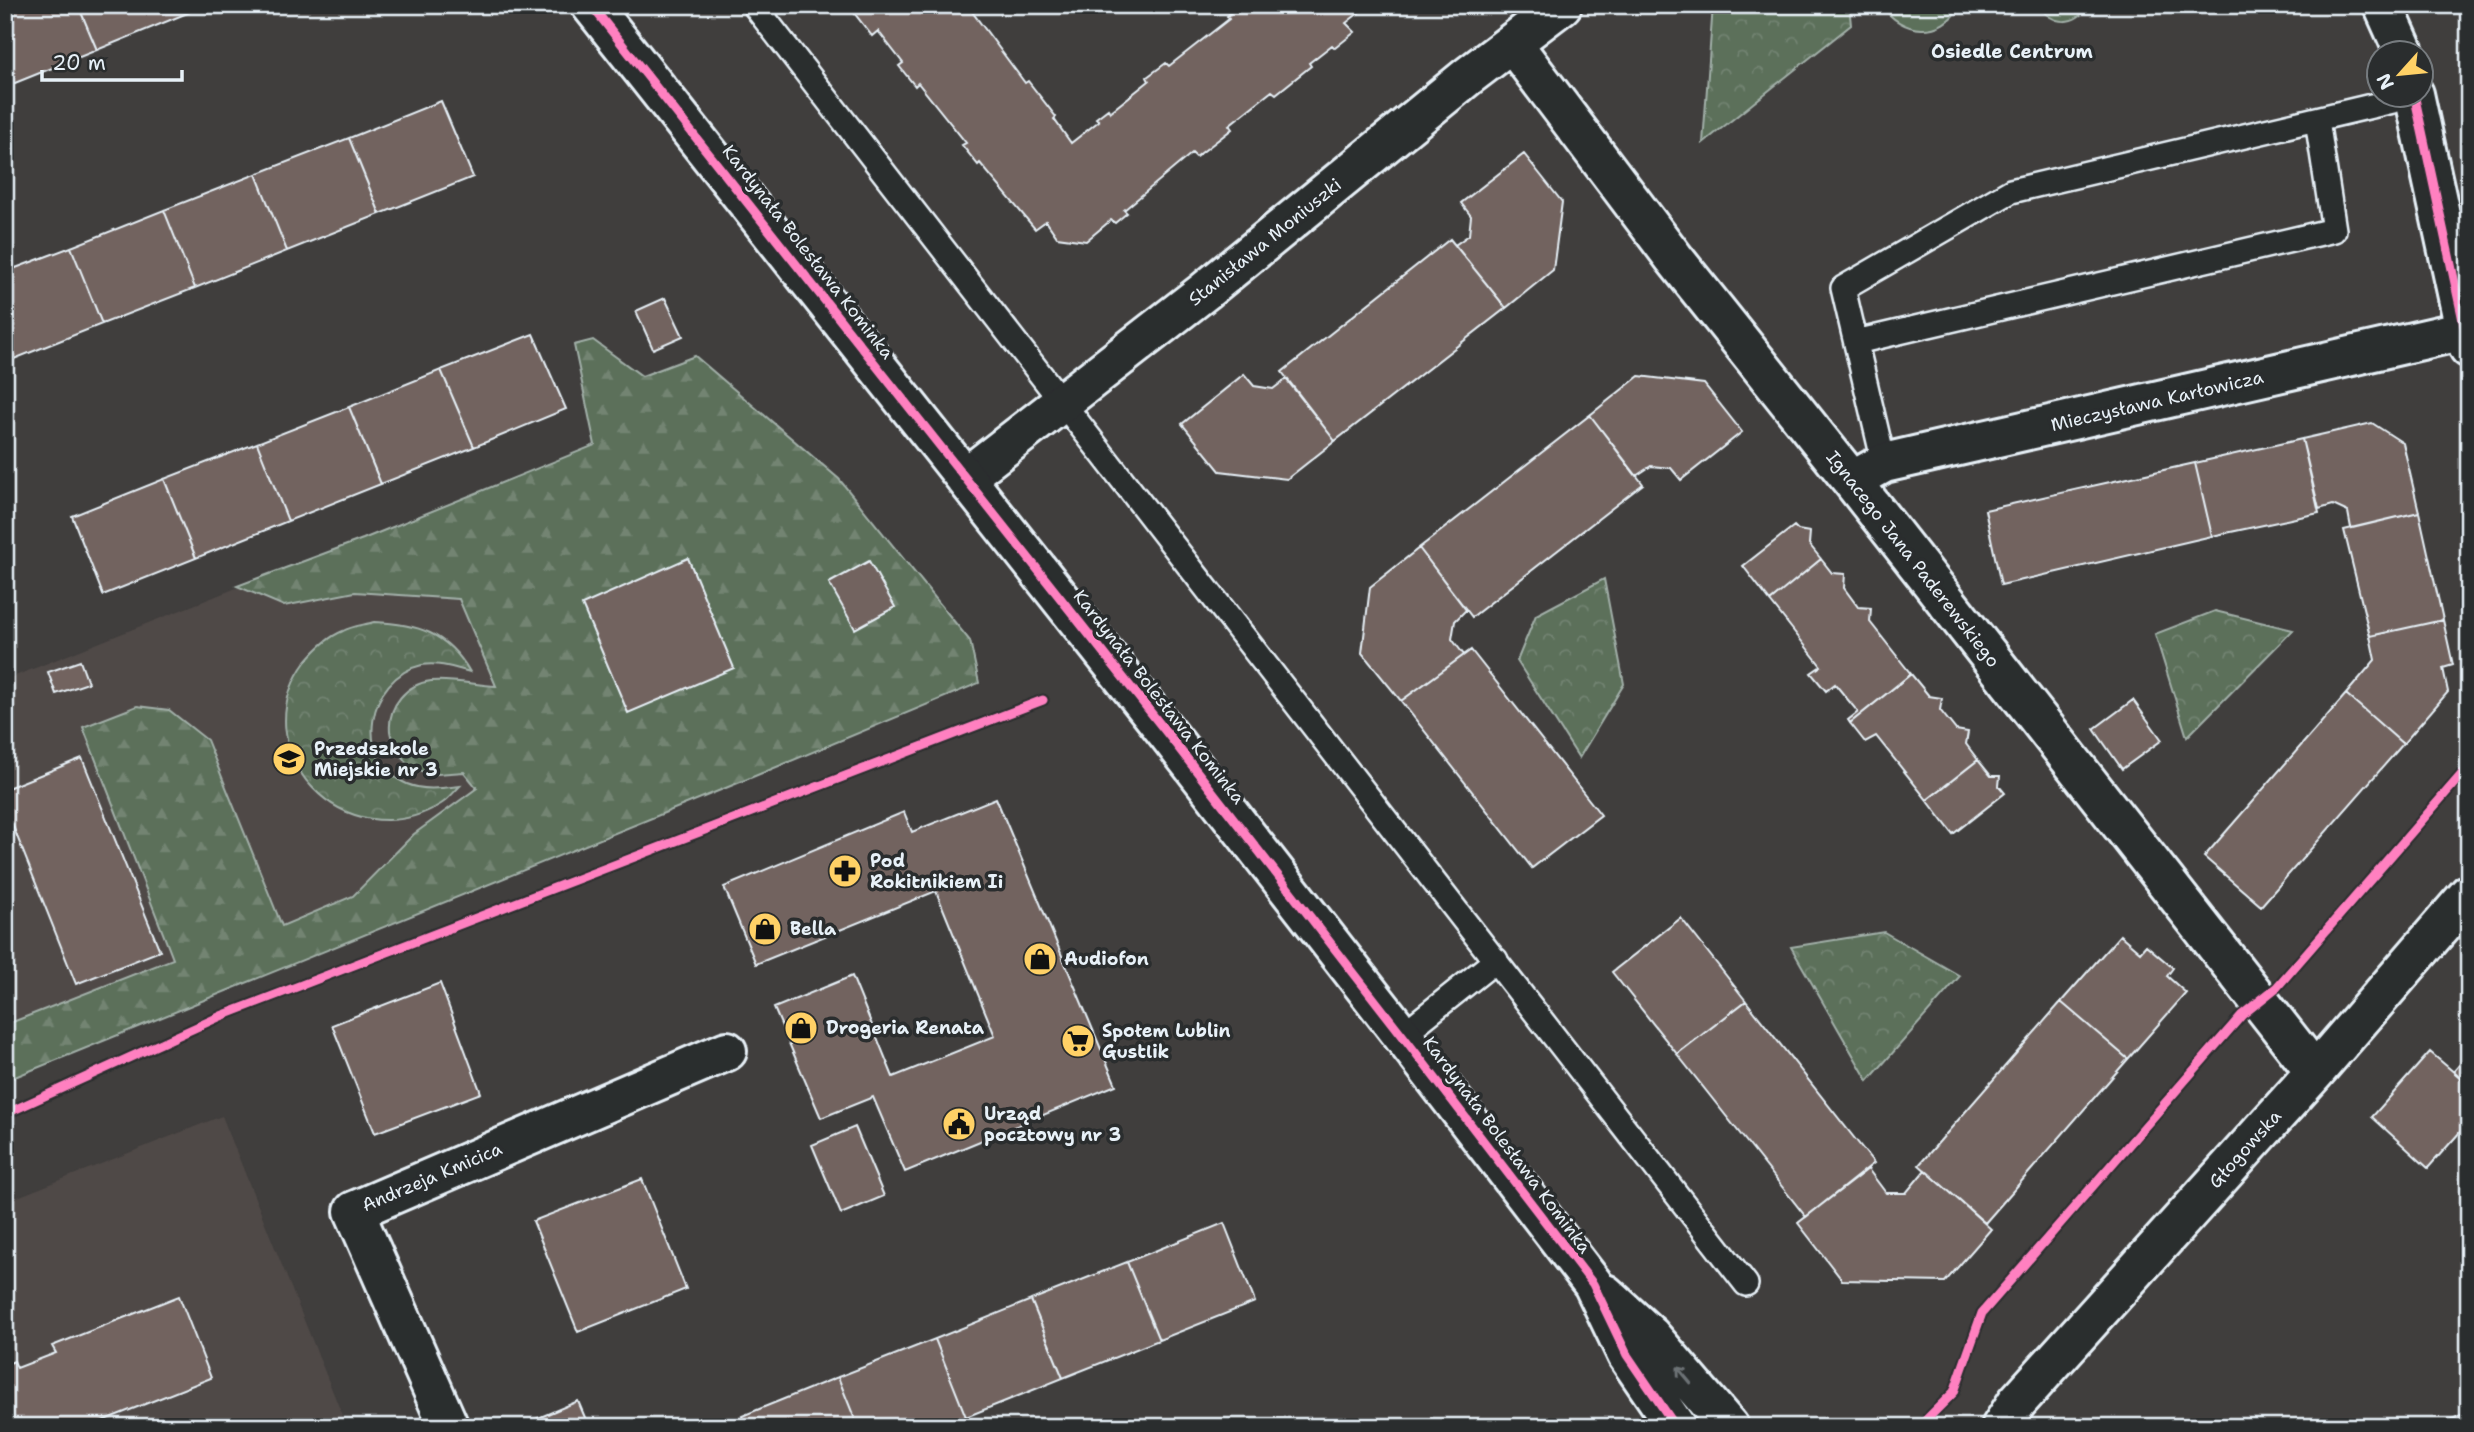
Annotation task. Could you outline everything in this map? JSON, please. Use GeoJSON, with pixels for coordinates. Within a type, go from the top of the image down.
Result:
{"type":"FeatureCollection","features":[{"type":"Feature","properties":{"kind":"street","name":"Kardynała Bolesława Kominka"},"geometry":{"type":"LineString","coordinates":[[591,5],[966,477],[1593,1284],[1651,1336],[1729,1427]]}},
{"type":"Feature","properties":{"kind":"street"},"geometry":{"type":"LineString","coordinates":[[2383,5],[2398,38]]}},
{"type":"Feature","properties":{"kind":"street","name":"Stanisława Moniuszki"},"geometry":{"type":"LineString","coordinates":[[966,477],[1205,291],[1551,9]]}},
{"type":"Feature","properties":{"kind":"street","name":"Ignacego Jana Paderewskiego"},"geometry":{"type":"LineString","coordinates":[[1512,43],[1674,258],[1868,472],[2315,1072]]}},
{"type":"Feature","properties":{"kind":"street"},"geometry":{"type":"LineString","coordinates":[[2417,108],[2467,339]]}},
{"type":"Feature","properties":{"kind":"street","name":"Mieczysława Karłowicza"},"geometry":{"type":"LineString","coordinates":[[1868,472],[2467,339]]}},
{"type":"Feature","properties":{"kind":"street","name":"Głogowska"},"geometry":{"type":"LineString","coordinates":[[1983,1427],[2009,1414],[2315,1072],[2469,894]]}},
{"type":"Feature","properties":{"kind":"street","name":"Andrzeja Kmicica"},"geometry":{"type":"LineString","coordinates":[[449,1427],[354,1211],[727,1051]]}},
{"type":"Feature","properties":{"kind":"street","name":"Kardynała Bolesława Kominka"},"geometry":{"type":"LineString","coordinates":[[1593,1284],[1627,1355],[1676,1427]]}},
{"type":"Feature","properties":{"kind":"lane"},"geometry":{"type":"LineString","coordinates":[[754,5],[1746,1284]]}},
{"type":"Feature","properties":{"kind":"lane"},"geometry":{"type":"LineString","coordinates":[[1868,472],[1856,342],[1843,288],[2011,191],[2366,107]]}},
{"type":"Feature","properties":{"kind":"lane"},"geometry":{"type":"LineString","coordinates":[[1856,342],[2334,230],[2317,120]]}},
{"type":"Feature","properties":{"kind":"lane"},"geometry":{"type":"LineString","coordinates":[[1402,1035],[1496,960]]}},
{"type":"Feature","properties":{"kind":"shaded area","name":"Przedszkole Miejskie nr 3"},"geometry":{"type":"Polygon","coordinates":[[[468,496],[605,837],[21,1074],[5,1034],[5,680],[468,496]]]}},
{"type":"Feature","properties":{"kind":"shaded area"},"geometry":{"type":"Polygon","coordinates":[[[222,1116],[347,1427],[5,1427],[5,1202],[222,1116]]]}},
{"type":"Feature","properties":{"kind":"green space"},"geometry":{"type":"Polygon","coordinates":[[[1713,5],[1849,5],[1851,25],[1703,143],[1713,5]]]}},
{"type":"Feature","properties":{"kind":"green space"},"geometry":{"type":"Polygon","coordinates":[[[1882,5],[1960,5],[1953,16],[1943,24],[1921,29],[1899,22],[1882,5]]]}},
{"type":"Feature","properties":{"kind":"green space"},"geometry":{"type":"Polygon","coordinates":[[[2039,5],[2088,5],[2077,17],[2064,21],[2050,17],[2039,5]]]}},
{"type":"Feature","properties":{"kind":"green space"},"geometry":{"type":"Polygon","coordinates":[[[593,340],[642,376],[695,356],[839,479],[970,641],[979,683],[5,1081],[5,1025],[173,959],[83,727],[137,706],[169,710],[207,740],[282,926],[353,896],[414,834],[477,788],[464,772],[437,774],[411,769],[395,746],[390,731],[392,713],[400,698],[422,683],[447,681],[496,686],[459,599],[355,592],[284,606],[237,586],[363,539],[595,445],[574,345],[593,340]]]}},
{"type":"Feature","properties":{"kind":"green space"},"geometry":{"type":"Polygon","coordinates":[[[1604,579],[1624,684],[1579,758],[1517,661],[1536,615],[1604,579]]]}},
{"type":"Feature","properties":{"kind":"green space"},"geometry":{"type":"Polygon","coordinates":[[[2215,611],[2293,630],[2187,737],[2155,634],[2215,611]]]}},
{"type":"Feature","properties":{"kind":"green space"},"geometry":{"type":"Polygon","coordinates":[[[374,622],[404,625],[430,633],[451,648],[470,672],[440,665],[422,665],[403,673],[389,685],[379,702],[373,720],[373,739],[378,757],[390,773],[407,784],[420,788],[460,786],[441,804],[405,818],[370,819],[339,808],[313,788],[294,761],[285,729],[289,695],[306,661],[338,634],[374,622]]]}},
{"type":"Feature","properties":{"kind":"green space"},"geometry":{"type":"Polygon","coordinates":[[[1884,932],[1960,976],[1868,1081],[1791,947],[1884,932]]]}},
{"type":"Feature","properties":{"kind":"building"},"geometry":{"type":"Polygon","coordinates":[[[5,5],[78,5],[97,50],[5,87],[5,5]]]}},
{"type":"Feature","properties":{"kind":"building"},"geometry":{"type":"Polygon","coordinates":[[[78,5],[187,5],[190,12],[97,50],[78,5]]]}},
{"type":"Feature","properties":{"kind":"building"},"geometry":{"type":"Polygon","coordinates":[[[848,5],[967,5],[1025,83],[1028,81],[1056,117],[1054,119],[1071,143],[1099,121],[1096,118],[1108,109],[1110,112],[1149,81],[1147,77],[1166,63],[1169,66],[1229,19],[1227,16],[1240,5],[1369,5],[1346,23],[1355,32],[1309,63],[1311,66],[1276,94],[1272,91],[1229,125],[1232,129],[1196,157],[1192,153],[1124,210],[1127,213],[1115,223],[1111,220],[1086,241],[1057,237],[1046,221],[1035,229],[980,163],[978,165],[962,145],[966,143],[918,83],[915,86],[899,66],[903,63],[878,31],[872,36],[848,5]]]}},
{"type":"Feature","properties":{"kind":"building"},"geometry":{"type":"Polygon","coordinates":[[[441,101],[473,177],[380,214],[349,138],[441,101]]]}},
{"type":"Feature","properties":{"kind":"building"},"geometry":{"type":"Polygon","coordinates":[[[349,138],[380,214],[287,251],[256,174],[349,138]]]}},
{"type":"Feature","properties":{"kind":"building"},"geometry":{"type":"Polygon","coordinates":[[[1524,154],[1562,202],[1553,270],[1506,308],[1455,245],[1469,235],[1471,216],[1461,203],[1524,154]]]}},
{"type":"Feature","properties":{"kind":"building"},"geometry":{"type":"Polygon","coordinates":[[[256,174],[287,251],[195,288],[164,210],[256,174]]]}},
{"type":"Feature","properties":{"kind":"building"},"geometry":{"type":"Polygon","coordinates":[[[164,210],[195,288],[102,324],[71,247],[164,210]]]}},
{"type":"Feature","properties":{"kind":"building"},"geometry":{"type":"Polygon","coordinates":[[[1450,239],[1506,308],[1335,441],[1282,372],[1450,239]]]}},
{"type":"Feature","properties":{"kind":"building"},"geometry":{"type":"Polygon","coordinates":[[[71,247],[102,324],[9,361],[5,351],[5,272],[71,247]]]}},
{"type":"Feature","properties":{"kind":"building"},"geometry":{"type":"Polygon","coordinates":[[[665,298],[683,336],[653,349],[636,311],[665,298]]]}},
{"type":"Feature","properties":{"kind":"building"},"geometry":{"type":"Polygon","coordinates":[[[533,334],[566,409],[474,447],[441,370],[533,334]]]}},
{"type":"Feature","properties":{"kind":"building"},"geometry":{"type":"Polygon","coordinates":[[[441,370],[474,447],[381,484],[349,407],[441,370]]]}},
{"type":"Feature","properties":{"kind":"building"},"geometry":{"type":"Polygon","coordinates":[[[1244,374],[1254,386],[1273,389],[1286,379],[1335,441],[1287,479],[1220,471],[1182,424],[1244,374]]]}},
{"type":"Feature","properties":{"kind":"building"},"geometry":{"type":"Polygon","coordinates":[[[1639,376],[1704,384],[1742,432],[1681,480],[1671,468],[1651,466],[1636,476],[1590,415],[1639,376]]]}},
{"type":"Feature","properties":{"kind":"building"},"geometry":{"type":"Polygon","coordinates":[[[349,407],[381,484],[288,521],[257,443],[349,407]]]}},
{"type":"Feature","properties":{"kind":"building"},"geometry":{"type":"Polygon","coordinates":[[[1590,415],[1643,484],[1472,617],[1419,548],[1590,415]]]}},
{"type":"Feature","properties":{"kind":"building"},"geometry":{"type":"Polygon","coordinates":[[[2372,423],[2403,443],[2419,512],[2351,528],[2348,512],[2333,505],[2319,509],[2302,439],[2372,423]]]}},
{"type":"Feature","properties":{"kind":"building"},"geometry":{"type":"Polygon","coordinates":[[[2302,439],[2319,513],[2212,536],[2195,463],[2302,439]]]}},
{"type":"Feature","properties":{"kind":"building"},"geometry":{"type":"Polygon","coordinates":[[[257,443],[288,521],[196,558],[164,479],[257,443]]]}},
{"type":"Feature","properties":{"kind":"building"},"geometry":{"type":"Polygon","coordinates":[[[2195,463],[2212,536],[2001,585],[1985,510],[2195,463]]]}},
{"type":"Feature","properties":{"kind":"building"},"geometry":{"type":"Polygon","coordinates":[[[164,479],[196,558],[103,595],[72,516],[164,479]]]}},
{"type":"Feature","properties":{"kind":"building"},"geometry":{"type":"Polygon","coordinates":[[[2419,512],[2443,620],[2370,636],[2344,530],[2419,512]]]}},
{"type":"Feature","properties":{"kind":"building"},"geometry":{"type":"Polygon","coordinates":[[[1794,526],[1798,530],[1810,532],[1809,544],[1821,559],[1770,601],[1743,566],[1794,526]]]}},
{"type":"Feature","properties":{"kind":"building"},"geometry":{"type":"Polygon","coordinates":[[[1419,548],[1466,610],[1455,621],[1452,639],[1464,655],[1401,701],[1362,653],[1370,587],[1419,548]]]}},
{"type":"Feature","properties":{"kind":"building"},"geometry":{"type":"Polygon","coordinates":[[[688,558],[734,668],[628,713],[582,605],[688,558]]]}},
{"type":"Feature","properties":{"kind":"building"},"geometry":{"type":"Polygon","coordinates":[[[1821,559],[1832,573],[1845,574],[1844,588],[1858,607],[1871,608],[1870,622],[1911,674],[1850,723],[1848,720],[1858,712],[1835,684],[1826,691],[1811,673],[1821,666],[1770,601],[1821,559]]]}},
{"type":"Feature","properties":{"kind":"building"},"geometry":{"type":"Polygon","coordinates":[[[869,561],[895,607],[855,629],[829,583],[869,561]]]}},
{"type":"Feature","properties":{"kind":"building"},"geometry":{"type":"Polygon","coordinates":[[[2443,620],[2453,665],[2443,668],[2448,692],[2403,744],[2346,694],[2375,660],[2370,636],[2443,620]]]}},
{"type":"Feature","properties":{"kind":"building"},"geometry":{"type":"Polygon","coordinates":[[[1471,650],[1601,815],[1532,868],[1401,701],[1471,650]]]}},
{"type":"Feature","properties":{"kind":"building"},"geometry":{"type":"Polygon","coordinates":[[[80,661],[88,683],[56,694],[48,672],[80,661]]]}},
{"type":"Feature","properties":{"kind":"building"},"geometry":{"type":"Polygon","coordinates":[[[1911,674],[1929,696],[1942,698],[1940,710],[1956,730],[1968,732],[1966,744],[1978,760],[1927,800],[1876,736],[1865,742],[1850,723],[1911,674]]]}},
{"type":"Feature","properties":{"kind":"building"},"geometry":{"type":"Polygon","coordinates":[[[2346,694],[2403,744],[2261,906],[2204,857],[2346,694]]]}},
{"type":"Feature","properties":{"kind":"building"},"geometry":{"type":"Polygon","coordinates":[[[2133,700],[2162,740],[2122,769],[2094,729],[2133,700]]]}},
{"type":"Feature","properties":{"kind":"building"},"geometry":{"type":"Polygon","coordinates":[[[82,758],[160,951],[76,984],[5,806],[5,789],[82,758]]]}},
{"type":"Feature","properties":{"kind":"building"},"geometry":{"type":"Polygon","coordinates":[[[1978,760],[1991,776],[2000,776],[1999,786],[2005,793],[1953,834],[1927,800],[1978,760]]]}},
{"type":"Feature","properties":{"kind":"building"},"geometry":{"type":"Polygon","coordinates":[[[996,798],[1116,1085],[905,1172],[873,1097],[821,1118],[774,1008],[852,976],[893,1077],[995,1036],[936,891],[756,964],[724,887],[904,812],[912,832],[996,798]]]}},
{"type":"Feature","properties":{"kind":"building"},"geometry":{"type":"Polygon","coordinates":[[[1681,918],[1746,1001],[1677,1054],[1612,972],[1681,918]]]}},
{"type":"Feature","properties":{"kind":"building"},"geometry":{"type":"Polygon","coordinates":[[[2120,935],[2140,952],[2146,945],[2173,968],[2167,976],[2186,993],[2128,1059],[2061,1002],[2120,935]]]}},
{"type":"Feature","properties":{"kind":"building"},"geometry":{"type":"Polygon","coordinates":[[[440,983],[481,1093],[375,1133],[332,1025],[440,983]]]}},
{"type":"Feature","properties":{"kind":"building"},"geometry":{"type":"Polygon","coordinates":[[[1746,1001],[1874,1163],[1806,1217],[1677,1054],[1746,1001]]]}},
{"type":"Feature","properties":{"kind":"building"},"geometry":{"type":"Polygon","coordinates":[[[2061,1002],[2128,1059],[1985,1223],[1919,1165],[2061,1002]]]}},
{"type":"Feature","properties":{"kind":"building"},"geometry":{"type":"Polygon","coordinates":[[[2430,1052],[2469,1085],[2469,1122],[2428,1168],[2372,1117],[2430,1052]]]}},
{"type":"Feature","properties":{"kind":"building"},"geometry":{"type":"Polygon","coordinates":[[[2469,1054],[2469,1085],[2454,1071],[2469,1054]]]}},
{"type":"Feature","properties":{"kind":"building"},"geometry":{"type":"Polygon","coordinates":[[[855,1127],[884,1196],[841,1214],[812,1145],[855,1127]]]}},
{"type":"Feature","properties":{"kind":"building"},"geometry":{"type":"Polygon","coordinates":[[[1868,1169],[1886,1193],[1906,1193],[1925,1170],[1991,1229],[1945,1282],[1842,1280],[1798,1223],[1868,1169]]]}},
{"type":"Feature","properties":{"kind":"building"},"geometry":{"type":"Polygon","coordinates":[[[642,1179],[686,1289],[578,1332],[533,1221],[642,1179]]]}},
{"type":"Feature","properties":{"kind":"building"},"geometry":{"type":"Polygon","coordinates":[[[1224,1223],[1255,1302],[1159,1340],[1127,1262],[1224,1223]]]}},
{"type":"Feature","properties":{"kind":"building"},"geometry":{"type":"Polygon","coordinates":[[[1127,1262],[1159,1340],[1063,1378],[1031,1300],[1127,1262]]]}},
{"type":"Feature","properties":{"kind":"building"},"geometry":{"type":"Polygon","coordinates":[[[179,1296],[211,1378],[87,1427],[5,1427],[5,1365],[14,1361],[17,1368],[56,1353],[52,1346],[179,1296]]]}},
{"type":"Feature","properties":{"kind":"building"},"geometry":{"type":"Polygon","coordinates":[[[1031,1300],[1063,1378],[966,1417],[935,1339],[1031,1300]]]}},
{"type":"Feature","properties":{"kind":"building"},"geometry":{"type":"Polygon","coordinates":[[[935,1339],[966,1417],[941,1427],[858,1427],[838,1377],[935,1339]]]}},
{"type":"Feature","properties":{"kind":"building"},"geometry":{"type":"Polygon","coordinates":[[[838,1377],[858,1427],[746,1427],[742,1416],[838,1377]]]}},
{"type":"Feature","properties":{"kind":"building"},"geometry":{"type":"Polygon","coordinates":[[[578,1401],[589,1427],[517,1427],[578,1401]]]}},
{"type":"Feature","properties":{"kind":"building"},"geometry":{"type":"Polygon","coordinates":[[[2469,1411],[2469,1427],[2436,1427],[2469,1411]]]}},
{"type":"Feature","properties":{"kind":"cycle path"},"geometry":{"type":"LineString","coordinates":[[591,5],[1167,733],[1593,1284],[1627,1355],[1676,1427]]}},
{"type":"Feature","properties":{"kind":"cycle path"},"geometry":{"type":"LineString","coordinates":[[2417,108],[2469,348]]}},
{"type":"Feature","properties":{"kind":"cycle path"},"geometry":{"type":"LineString","coordinates":[[5,1114],[221,1016],[1043,700]]}},
{"type":"Feature","properties":{"kind":"cycle path"},"geometry":{"type":"LineString","coordinates":[[1919,1427],[1954,1392],[1982,1313],[2242,1015],[2277,987],[2469,766]]}},
{"type":"Feature","properties":{"kind":"place","name":"Przedszkole Miejskie nr 3"},"geometry":{"type":"Point","coordinates":[289,759]}},
{"type":"Feature","properties":{"kind":"place","name":"Pod Rokitnikiem Ii"},"geometry":{"type":"Point","coordinates":[845,871]}},
{"type":"Feature","properties":{"kind":"place","name":"Bella"},"geometry":{"type":"Point","coordinates":[765,929]}},
{"type":"Feature","properties":{"kind":"place","name":"Audiofon"},"geometry":{"type":"Point","coordinates":[1040,959]}},
{"type":"Feature","properties":{"kind":"place","name":"Drogeria Renata"},"geometry":{"type":"Point","coordinates":[801,1028]}},
{"type":"Feature","properties":{"kind":"place","name":"Społem Lublin Gustlik"},"geometry":{"type":"Point","coordinates":[1078,1041]}},
{"type":"Feature","properties":{"kind":"place","name":"Urząd pocztowy nr 3"},"geometry":{"type":"Point","coordinates":[959,1124]}},
{"type":"Feature","properties":{"kind":"district","name":"Osiedle Centrum"},"geometry":{"type":"Point","coordinates":[2012,51]}}]}
